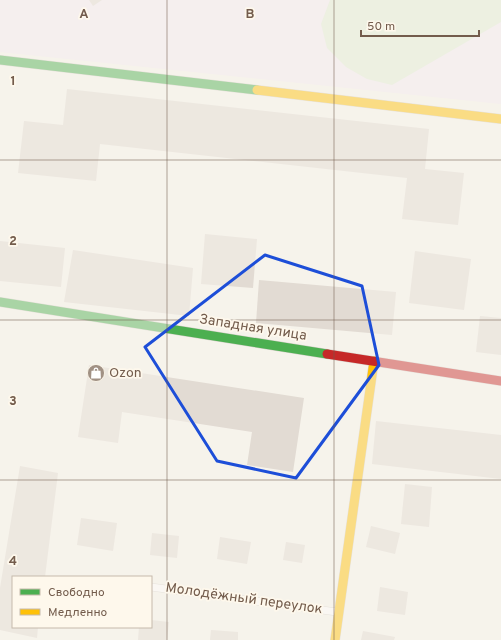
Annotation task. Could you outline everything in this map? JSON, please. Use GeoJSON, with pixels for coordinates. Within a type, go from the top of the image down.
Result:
{"type":"FeatureCollection","features":[{"type":"Feature","properties":{"kind":"street"},"geometry":{"type":"LineString","coordinates":[[0,60],[501,119]]}},
{"type":"Feature","properties":{"kind":"street","name":"Западная улица"},"geometry":{"type":"LineString","coordinates":[[0,302],[501,381]]}},
{"type":"Feature","properties":{"kind":"street"},"geometry":{"type":"LineString","coordinates":[[335,640],[374,361]]}},
{"type":"Feature","properties":{"kind":"lane","name":"Молодёжный переулок"},"geometry":{"type":"LineString","coordinates":[[152,587],[338,612]]}},
{"type":"Feature","properties":{"kind":"highlighted area"},"geometry":{"type":"Polygon","coordinates":[[[265,255],[362,286],[379,365],[296,478],[217,461],[145,347],[265,255]]]}},
{"type":"Feature","properties":{"kind":"shaded area"},"geometry":{"type":"Polygon","coordinates":[[[0,0],[501,0],[501,104],[0,52],[0,0]]]}},
{"type":"Feature","properties":{"kind":"green space"},"geometry":{"type":"Polygon","coordinates":[[[330,0],[501,0],[501,22],[392,85],[367,79],[346,67],[327,48],[321,24],[330,0]]]}},
{"type":"Feature","properties":{"kind":"building"},"geometry":{"type":"Polygon","coordinates":[[[89,0],[102,0],[93,6],[89,0]]]}},
{"type":"Feature","properties":{"kind":"building"},"geometry":{"type":"Polygon","coordinates":[[[67,89],[429,129],[425,169],[464,173],[458,225],[402,219],[407,178],[100,144],[96,181],[18,173],[24,121],[63,125],[67,89]]]}},
{"type":"Feature","properties":{"kind":"building"},"geometry":{"type":"Polygon","coordinates":[[[205,234],[257,239],[253,288],[201,284],[205,234]]]}},
{"type":"Feature","properties":{"kind":"building"},"geometry":{"type":"Polygon","coordinates":[[[0,241],[65,248],[61,287],[0,281],[0,241]]]}},
{"type":"Feature","properties":{"kind":"building"},"geometry":{"type":"Polygon","coordinates":[[[73,250],[193,268],[189,316],[64,302],[73,250]]]}},
{"type":"Feature","properties":{"kind":"building"},"geometry":{"type":"Polygon","coordinates":[[[415,251],[471,259],[464,310],[409,303],[415,251]]]}},
{"type":"Feature","properties":{"kind":"building"},"geometry":{"type":"Polygon","coordinates":[[[259,280],[396,292],[392,335],[256,323],[259,280]]]}},
{"type":"Feature","properties":{"kind":"building"},"geometry":{"type":"Polygon","coordinates":[[[480,316],[501,318],[501,355],[476,352],[480,316]]]}},
{"type":"Feature","properties":{"kind":"building"},"geometry":{"type":"Polygon","coordinates":[[[89,365],[304,398],[293,472],[247,465],[252,432],[122,412],[118,443],[78,437],[89,365]]]}},
{"type":"Feature","properties":{"kind":"building"},"geometry":{"type":"Polygon","coordinates":[[[376,421],[501,435],[501,479],[372,464],[376,421]]]}},
{"type":"Feature","properties":{"kind":"building"},"geometry":{"type":"Polygon","coordinates":[[[20,466],[58,473],[45,576],[12,576],[12,628],[38,628],[37,638],[0,630],[0,588],[20,466]]]}},
{"type":"Feature","properties":{"kind":"building"},"geometry":{"type":"Polygon","coordinates":[[[405,484],[432,487],[429,527],[401,524],[405,484]]]}},
{"type":"Feature","properties":{"kind":"building"},"geometry":{"type":"Polygon","coordinates":[[[81,518],[117,523],[113,551],[77,545],[81,518]]]}},
{"type":"Feature","properties":{"kind":"building"},"geometry":{"type":"Polygon","coordinates":[[[371,526],[400,533],[395,554],[366,547],[371,526]]]}},
{"type":"Feature","properties":{"kind":"building"},"geometry":{"type":"Polygon","coordinates":[[[152,533],[179,536],[177,558],[150,555],[152,533]]]}},
{"type":"Feature","properties":{"kind":"building"},"geometry":{"type":"Polygon","coordinates":[[[220,537],[251,542],[247,564],[217,559],[220,537]]]}},
{"type":"Feature","properties":{"kind":"building"},"geometry":{"type":"Polygon","coordinates":[[[286,542],[305,545],[302,563],[283,560],[286,542]]]}},
{"type":"Feature","properties":{"kind":"building"},"geometry":{"type":"Polygon","coordinates":[[[380,587],[408,592],[405,615],[377,611],[380,587]]]}},
{"type":"Feature","properties":{"kind":"building"},"geometry":{"type":"Polygon","coordinates":[[[152,620],[169,622],[167,640],[138,640],[139,628],[152,628],[152,620]]]}},
{"type":"Feature","properties":{"kind":"building"},"geometry":{"type":"Polygon","coordinates":[[[211,630],[238,632],[238,640],[210,640],[211,630]]]}},
{"type":"Feature","properties":{"kind":"building"},"geometry":{"type":"Polygon","coordinates":[[[363,631],[395,637],[394,640],[361,640],[363,631]]]}},
{"type":"Feature","properties":{"kind":"traffic: fast"},"geometry":{"type":"LineString","coordinates":[[0,60],[257,90]]}},
{"type":"Feature","properties":{"kind":"traffic: fast"},"geometry":{"type":"LineString","coordinates":[[0,302],[327,354]]}},
{"type":"Feature","properties":{"kind":"traffic: slow"},"geometry":{"type":"LineString","coordinates":[[257,90],[501,119]]}},
{"type":"Feature","properties":{"kind":"traffic: slow"},"geometry":{"type":"LineString","coordinates":[[335,640],[374,361]]}},
{"type":"Feature","properties":{"kind":"traffic: jam"},"geometry":{"type":"LineString","coordinates":[[327,354],[501,381]]}},
{"type":"Feature","properties":{"kind":"place","name":"Ozon"},"geometry":{"type":"Point","coordinates":[96,373]}}]}
